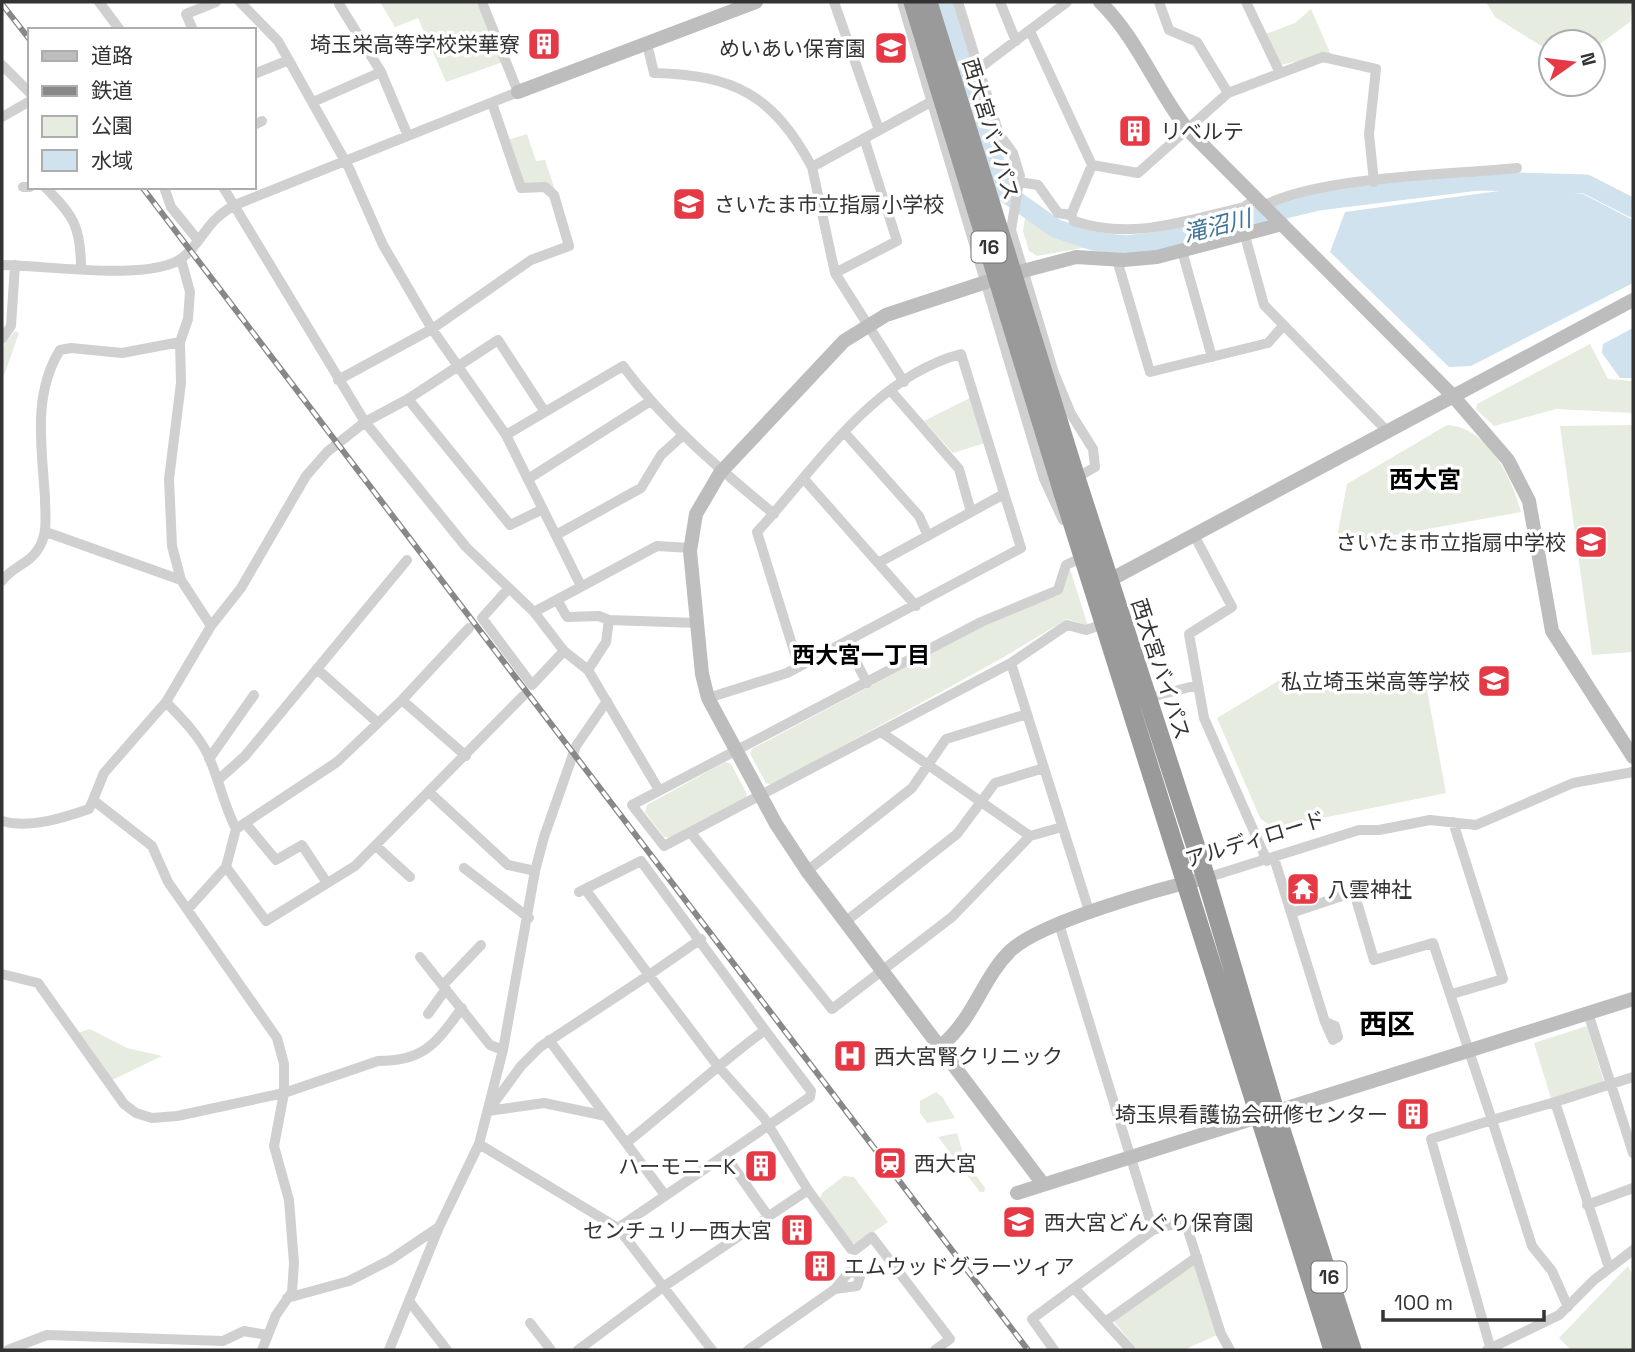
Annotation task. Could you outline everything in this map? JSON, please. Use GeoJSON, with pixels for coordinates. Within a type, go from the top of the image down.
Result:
{"type":"FeatureCollection","features":[{"type":"Feature","properties":{"kind":"highway","name":"西大宮バイパス"},"geometry":{"type":"LineString","coordinates":[[913,2],[1070,485],[1108,581],[1147,698],[1196,880],[1333,1350]]}},
{"type":"Feature","properties":{"kind":"highway","name":"西大宮バイパス"},"geometry":{"type":"LineString","coordinates":[[928,2],[1070,485],[1077,537],[1083,557],[1104,624],[1196,880]]}},
{"type":"Feature","properties":{"kind":"highway","name":"西大宮バイパス"},"geometry":{"type":"LineString","coordinates":[[1266,1114],[1352,1350]]}},
{"type":"Feature","properties":{"kind":"street"},"geometry":{"type":"LineString","coordinates":[[192,28],[186,14],[216,2]]}},
{"type":"Feature","properties":{"kind":"street"},"geometry":{"type":"LineString","coordinates":[[240,2],[265,27],[289,60],[345,162],[383,245],[432,329],[506,435],[581,586]]}},
{"type":"Feature","properties":{"kind":"street"},"geometry":{"type":"LineString","coordinates":[[482,2],[518,92]]}},
{"type":"Feature","properties":{"kind":"street"},"geometry":{"type":"LineString","coordinates":[[2,265],[135,270],[181,259],[211,221],[235,205],[518,92],[756,2]]}},
{"type":"Feature","properties":{"kind":"street"},"geometry":{"type":"LineString","coordinates":[[834,2],[879,130]]}},
{"type":"Feature","properties":{"kind":"street"},"geometry":{"type":"LineString","coordinates":[[902,2],[1044,479],[1067,529],[1077,537]]}},
{"type":"Feature","properties":{"kind":"street"},"geometry":{"type":"LineString","coordinates":[[958,2],[999,134],[1013,153],[1019,182],[1011,230],[1047,352],[1070,414],[1095,455],[1095,467],[1070,485]]}},
{"type":"Feature","properties":{"kind":"street"},"geometry":{"type":"LineString","coordinates":[[1000,2],[1016,41]]}},
{"type":"Feature","properties":{"kind":"street"},"geometry":{"type":"LineString","coordinates":[[812,167],[961,84],[979,66],[1067,2]]}},
{"type":"Feature","properties":{"kind":"street"},"geometry":{"type":"LineString","coordinates":[[1100,2],[1126,28],[1168,105],[1187,129],[1453,396],[1508,460],[1521,482],[1535,528],[1552,631],[1633,757]]}},
{"type":"Feature","properties":{"kind":"street"},"geometry":{"type":"LineString","coordinates":[[1159,2],[1169,30],[1198,41],[1228,93]]}},
{"type":"Feature","properties":{"kind":"street"},"geometry":{"type":"LineString","coordinates":[[1246,2],[1280,73]]}},
{"type":"Feature","properties":{"kind":"street"},"geometry":{"type":"LineString","coordinates":[[102,3],[119,28]]}},
{"type":"Feature","properties":{"kind":"street"},"geometry":{"type":"LineString","coordinates":[[339,5],[381,72],[408,136]]}},
{"type":"Feature","properties":{"kind":"street"},"geometry":{"type":"LineString","coordinates":[[256,30],[265,27]]}},
{"type":"Feature","properties":{"kind":"street"},"geometry":{"type":"LineString","coordinates":[[1030,31],[1092,165],[1071,215],[1074,221],[1089,226],[1136,231],[1262,205],[1300,193],[1374,182],[1517,168]]}},
{"type":"Feature","properties":{"kind":"street"},"geometry":{"type":"LineString","coordinates":[[647,44],[654,73],[693,74],[718,79],[770,107],[794,133],[812,167],[835,273],[904,382]]}},
{"type":"Feature","properties":{"kind":"street"},"geometry":{"type":"LineString","coordinates":[[1092,165],[1138,173],[1228,93],[1323,57],[1376,69],[1368,134],[1374,182]]}},
{"type":"Feature","properties":{"kind":"street"},"geometry":{"type":"LineString","coordinates":[[256,73],[289,60]]}},
{"type":"Feature","properties":{"kind":"street"},"geometry":{"type":"LineString","coordinates":[[2,65],[28,91]]}},
{"type":"Feature","properties":{"kind":"street"},"geometry":{"type":"LineString","coordinates":[[313,102],[381,72]]}},
{"type":"Feature","properties":{"kind":"street"},"geometry":{"type":"LineString","coordinates":[[2,117],[28,102]]}},
{"type":"Feature","properties":{"kind":"street"},"geometry":{"type":"LineString","coordinates":[[338,380],[432,329],[531,260],[569,246],[554,195],[545,187],[521,188],[492,103]]}},
{"type":"Feature","properties":{"kind":"street"},"geometry":{"type":"LineString","coordinates":[[835,273],[897,241],[864,138]]}},
{"type":"Feature","properties":{"kind":"street"},"geometry":{"type":"LineString","coordinates":[[1019,182],[1038,185],[1058,213],[1071,215]]}},
{"type":"Feature","properties":{"kind":"street"},"geometry":{"type":"LineString","coordinates":[[47,189],[69,212],[81,236],[81,268]]}},
{"type":"Feature","properties":{"kind":"street"},"geometry":{"type":"LineString","coordinates":[[165,189],[171,207],[197,239]]}},
{"type":"Feature","properties":{"kind":"street"},"geometry":{"type":"LineString","coordinates":[[224,189],[365,422],[466,547],[507,590],[534,612],[564,651],[588,670],[625,737],[659,790]]}},
{"type":"Feature","properties":{"kind":"street"},"geometry":{"type":"LineString","coordinates":[[1023,271],[1076,257],[1117,260],[1157,257],[1245,236],[1280,223]]}},
{"type":"Feature","properties":{"kind":"street"},"geometry":{"type":"LineString","coordinates":[[1245,236],[1264,305],[1387,431]]}},
{"type":"Feature","properties":{"kind":"street"},"geometry":{"type":"LineString","coordinates":[[1182,251],[1212,357]]}},
{"type":"Feature","properties":{"kind":"street"},"geometry":{"type":"LineString","coordinates":[[181,259],[190,292],[188,319],[180,342],[181,383],[169,479],[172,545],[181,580],[211,626]]}},
{"type":"Feature","properties":{"kind":"street"},"geometry":{"type":"LineString","coordinates":[[1117,260],[1150,372],[1268,343],[1283,326]]}},
{"type":"Feature","properties":{"kind":"street"},"geometry":{"type":"LineString","coordinates":[[2,340],[11,326],[15,265]]}},
{"type":"Feature","properties":{"kind":"street"},"geometry":{"type":"LineString","coordinates":[[986,282],[914,303],[867,325],[825,358],[721,471],[696,514],[691,548],[702,674],[708,698],[760,796],[807,871],[1043,1184]]}},
{"type":"Feature","properties":{"kind":"street"},"geometry":{"type":"LineString","coordinates":[[2,305],[13,297]]}},
{"type":"Feature","properties":{"kind":"street"},"geometry":{"type":"LineString","coordinates":[[1108,581],[1633,300]]}},
{"type":"Feature","properties":{"kind":"street"},"geometry":{"type":"LineString","coordinates":[[2,821],[13,824],[59,819],[89,809],[104,774],[166,702],[211,626],[241,588],[306,477],[327,452],[365,422],[408,399],[498,340],[545,412]]}},
{"type":"Feature","properties":{"kind":"street"},"geometry":{"type":"LineString","coordinates":[[2,581],[9,570],[30,560],[46,531],[40,426],[42,398],[51,364],[60,350],[71,348],[122,353],[180,342]]}},
{"type":"Feature","properties":{"kind":"street"},"geometry":{"type":"LineString","coordinates":[[1010,364],[1047,352]]}},
{"type":"Feature","properties":{"kind":"street"},"geometry":{"type":"LineString","coordinates":[[708,698],[799,667],[1021,548],[961,354],[940,360],[891,391],[845,433],[757,532],[799,667]]}},
{"type":"Feature","properties":{"kind":"street"},"geometry":{"type":"LineString","coordinates":[[506,435],[623,366],[649,402],[682,436],[774,514]]}},
{"type":"Feature","properties":{"kind":"street"},"geometry":{"type":"LineString","coordinates":[[891,391],[959,469],[971,512]]}},
{"type":"Feature","properties":{"kind":"street"},"geometry":{"type":"LineString","coordinates":[[408,399],[510,525],[543,509]]}},
{"type":"Feature","properties":{"kind":"street"},"geometry":{"type":"LineString","coordinates":[[528,479],[612,429],[649,402]]}},
{"type":"Feature","properties":{"kind":"street"},"geometry":{"type":"LineString","coordinates":[[845,433],[919,516],[928,536]]}},
{"type":"Feature","properties":{"kind":"street"},"geometry":{"type":"LineString","coordinates":[[556,535],[641,488],[661,456],[682,436]]}},
{"type":"Feature","properties":{"kind":"street"},"geometry":{"type":"LineString","coordinates":[[804,480],[916,606]]}},
{"type":"Feature","properties":{"kind":"street"},"geometry":{"type":"LineString","coordinates":[[878,563],[1004,494]]}},
{"type":"Feature","properties":{"kind":"street"},"geometry":{"type":"LineString","coordinates":[[46,531],[181,580]]}},
{"type":"Feature","properties":{"kind":"street"},"geometry":{"type":"LineString","coordinates":[[1194,535],[1232,607],[1189,634],[1204,718],[1271,860],[1291,913],[1325,1023]]}},
{"type":"Feature","properties":{"kind":"street"},"geometry":{"type":"LineString","coordinates":[[534,612],[657,546],[691,548]]}},
{"type":"Feature","properties":{"kind":"street"},"geometry":{"type":"LineString","coordinates":[[1083,557],[1066,565],[1058,590],[981,622],[632,805],[664,846],[1010,663],[1067,625],[1086,631],[1104,624]]}},
{"type":"Feature","properties":{"kind":"street"},"geometry":{"type":"LineString","coordinates":[[218,780],[245,756],[407,559]]}},
{"type":"Feature","properties":{"kind":"street"},"geometry":{"type":"LineString","coordinates":[[507,590],[482,618],[532,685],[564,651]]}},
{"type":"Feature","properties":{"kind":"street"},"geometry":{"type":"LineString","coordinates":[[556,600],[567,617],[599,616],[609,620],[698,624]]}},
{"type":"Feature","properties":{"kind":"street"},"geometry":{"type":"LineString","coordinates":[[588,670],[606,642],[609,620]]}},
{"type":"Feature","properties":{"kind":"street"},"geometry":{"type":"LineString","coordinates":[[188,909],[226,867],[241,827],[337,762],[469,628]]}},
{"type":"Feature","properties":{"kind":"street"},"geometry":{"type":"LineString","coordinates":[[846,642],[867,683]]}},
{"type":"Feature","properties":{"kind":"street"},"geometry":{"type":"LineString","coordinates":[[1010,663],[1090,914]]}},
{"type":"Feature","properties":{"kind":"street"},"geometry":{"type":"LineString","coordinates":[[317,669],[378,723]]}},
{"type":"Feature","properties":{"kind":"street"},"geometry":{"type":"LineString","coordinates":[[1147,698],[1198,685]]}},
{"type":"Feature","properties":{"kind":"street"},"geometry":{"type":"LineString","coordinates":[[209,759],[254,695]]}},
{"type":"Feature","properties":{"kind":"street"},"geometry":{"type":"LineString","coordinates":[[226,867],[265,921],[355,866],[523,696]]}},
{"type":"Feature","properties":{"kind":"street"},"geometry":{"type":"LineString","coordinates":[[401,700],[466,756]]}},
{"type":"Feature","properties":{"kind":"street"},"geometry":{"type":"LineString","coordinates":[[389,1350],[439,1227],[479,1144],[503,1050],[535,871],[576,746],[607,701]]}},
{"type":"Feature","properties":{"kind":"street"},"geometry":{"type":"LineString","coordinates":[[166,702],[194,732],[218,780],[224,805],[241,827],[276,860],[302,845],[327,883]]}},
{"type":"Feature","properties":{"kind":"street"},"geometry":{"type":"LineString","coordinates":[[807,871],[912,788],[946,739],[1027,714]]}},
{"type":"Feature","properties":{"kind":"street"},"geometry":{"type":"LineString","coordinates":[[881,732],[1030,836]]}},
{"type":"Feature","properties":{"kind":"street"},"geometry":{"type":"LineString","coordinates":[[845,922],[957,834],[995,783],[1044,768]]}},
{"type":"Feature","properties":{"kind":"street","name":"アルディロード"},"geometry":{"type":"LineString","coordinates":[[941,1046],[966,1021],[1009,951],[1029,936],[1059,924],[1196,880],[1271,860],[1284,851],[1359,830],[1379,830],[1430,820],[1476,825],[1573,783],[1633,772]]}},
{"type":"Feature","properties":{"kind":"street"},"geometry":{"type":"LineString","coordinates":[[430,793],[508,865],[535,871]]}},
{"type":"Feature","properties":{"kind":"street"},"geometry":{"type":"LineString","coordinates":[[93,800],[152,846],[168,882],[245,996],[277,1038],[284,1064],[284,1093],[274,1146],[289,1200],[293,1273],[292,1292],[267,1335],[262,1350]]}},
{"type":"Feature","properties":{"kind":"street"},"geometry":{"type":"LineString","coordinates":[[1452,994],[1503,979],[1453,822]]}},
{"type":"Feature","properties":{"kind":"street"},"geometry":{"type":"LineString","coordinates":[[691,833],[829,1008],[952,918],[1030,836],[1062,827]]}},
{"type":"Feature","properties":{"kind":"street"},"geometry":{"type":"LineString","coordinates":[[376,846],[411,877]]}},
{"type":"Feature","properties":{"kind":"street"},"geometry":{"type":"LineString","coordinates":[[618,1228],[769,1126],[810,1097],[811,1091],[734,992],[722,968],[641,861],[582,890],[717,1065],[769,1126],[808,1190],[850,1248],[855,1250],[872,1237],[950,1339],[935,1350]]}},
{"type":"Feature","properties":{"kind":"street"},"geometry":{"type":"LineString","coordinates":[[464,868],[528,918]]}},
{"type":"Feature","properties":{"kind":"street"},"geometry":{"type":"LineString","coordinates":[[1291,913],[1354,892],[1374,960],[1433,943],[1452,994],[1532,1246],[1552,1271],[1568,1307]]}},
{"type":"Feature","properties":{"kind":"street"},"geometry":{"type":"LineString","coordinates":[[1059,924],[1153,1230]]}},
{"type":"Feature","properties":{"kind":"street"},"geometry":{"type":"LineString","coordinates":[[488,1111],[521,1066],[549,1040],[701,939]]}},
{"type":"Feature","properties":{"kind":"street"},"geometry":{"type":"LineString","coordinates":[[428,1014],[445,987],[481,945]]}},
{"type":"Feature","properties":{"kind":"street"},"geometry":{"type":"LineString","coordinates":[[420,957],[490,1045],[503,1050]]}},
{"type":"Feature","properties":{"kind":"street"},"geometry":{"type":"LineString","coordinates":[[2,974],[38,983],[48,993],[106,1082],[124,1104],[136,1113],[163,1119],[284,1093],[378,1061],[391,1061],[430,1050],[462,1008]]}},
{"type":"Feature","properties":{"kind":"street"},"geometry":{"type":"LineString","coordinates":[[1017,1193],[1633,999]]}},
{"type":"Feature","properties":{"kind":"street"},"geometry":{"type":"LineString","coordinates":[[1588,1013],[1608,1084],[1633,1153]]}},
{"type":"Feature","properties":{"kind":"street"},"geometry":{"type":"LineString","coordinates":[[625,1143],[668,1110],[717,1065],[765,1030]]}},
{"type":"Feature","properties":{"kind":"street"},"geometry":{"type":"LineString","coordinates":[[549,1040],[665,1195]]}},
{"type":"Feature","properties":{"kind":"street"},"geometry":{"type":"LineString","coordinates":[[1633,1077],[1431,1139],[1490,1350],[1559,1315],[1609,1268],[1633,1250]]}},
{"type":"Feature","properties":{"kind":"street"},"geometry":{"type":"LineString","coordinates":[[1555,1102],[1609,1268]]}},
{"type":"Feature","properties":{"kind":"street"},"geometry":{"type":"LineString","coordinates":[[488,1111],[544,1103],[606,1116]]}},
{"type":"Feature","properties":{"kind":"street"},"geometry":{"type":"LineString","coordinates":[[479,1144],[618,1228],[712,1350]]}},
{"type":"Feature","properties":{"kind":"street"},"geometry":{"type":"LineString","coordinates":[[725,1155],[768,1216]]}},
{"type":"Feature","properties":{"kind":"street"},"geometry":{"type":"LineString","coordinates":[[1587,1205],[1633,1188]]}},
{"type":"Feature","properties":{"kind":"street"},"geometry":{"type":"LineString","coordinates":[[578,1350],[663,1287],[808,1190]]}},
{"type":"Feature","properties":{"kind":"street"},"geometry":{"type":"LineString","coordinates":[[1055,1350],[1032,1320],[1153,1230],[1185,1221],[1221,1334],[1230,1350]]}},
{"type":"Feature","properties":{"kind":"street"},"geometry":{"type":"LineString","coordinates":[[288,1298],[349,1281],[390,1260],[439,1227]]}},
{"type":"Feature","properties":{"kind":"street"},"geometry":{"type":"LineString","coordinates":[[748,1350],[835,1289],[849,1272],[850,1248]]}},
{"type":"Feature","properties":{"kind":"street"},"geometry":{"type":"LineString","coordinates":[[1105,1322],[1197,1257]]}},
{"type":"Feature","properties":{"kind":"street"},"geometry":{"type":"LineString","coordinates":[[1074,1288],[1131,1350]]}},
{"type":"Feature","properties":{"kind":"street"},"geometry":{"type":"LineString","coordinates":[[409,1301],[447,1350]]}},
{"type":"Feature","properties":{"kind":"street"},"geometry":{"type":"LineString","coordinates":[[530,1323],[551,1350]]}},
{"type":"Feature","properties":{"kind":"street"},"geometry":{"type":"LineString","coordinates":[[8,1350],[47,1335],[223,1341],[244,1331],[267,1335]]}},
{"type":"Feature","properties":{"kind":"green space"},"geometry":{"type":"Polygon","coordinates":[[[380,2],[477,2],[506,61],[446,82],[418,18],[395,27],[380,2]]]}},
{"type":"Feature","properties":{"kind":"green space"},"geometry":{"type":"Polygon","coordinates":[[[1486,2],[1633,2],[1630,22],[1607,39],[1607,28],[1537,28],[1537,43],[1495,17],[1486,2]]]}},
{"type":"Feature","properties":{"kind":"green space"},"geometry":{"type":"Polygon","coordinates":[[[1311,9],[1331,55],[1279,65],[1266,34],[1295,23],[1311,9]]]}},
{"type":"Feature","properties":{"kind":"green space"},"geometry":{"type":"Polygon","coordinates":[[[527,134],[536,161],[545,160],[555,190],[521,188],[507,140],[527,134]]]}},
{"type":"Feature","properties":{"kind":"green space"},"geometry":{"type":"Polygon","coordinates":[[[1025,218],[1088,247],[1037,256],[1029,251],[1023,231],[1025,218]]]}},
{"type":"Feature","properties":{"kind":"green space"},"geometry":{"type":"Polygon","coordinates":[[[15,331],[19,333],[2,381],[2,347],[15,331]]]}},
{"type":"Feature","properties":{"kind":"green space"},"geometry":{"type":"Polygon","coordinates":[[[1590,344],[1608,379],[1633,381],[1633,413],[1556,409],[1494,426],[1476,409],[1477,404],[1590,344]]]}},
{"type":"Feature","properties":{"kind":"green space"},"geometry":{"type":"Polygon","coordinates":[[[970,398],[985,443],[953,453],[924,421],[970,398]]]}},
{"type":"Feature","properties":{"kind":"green space"},"geometry":{"type":"Polygon","coordinates":[[[1447,425],[1462,428],[1486,444],[1504,470],[1521,512],[1340,545],[1338,532],[1347,484],[1447,425]]]}},
{"type":"Feature","properties":{"kind":"green space"},"geometry":{"type":"Polygon","coordinates":[[[1633,425],[1633,652],[1592,655],[1560,426],[1633,425]]]}},
{"type":"Feature","properties":{"kind":"green space"},"geometry":{"type":"Polygon","coordinates":[[[1070,569],[1088,626],[1067,619],[1004,657],[772,785],[766,783],[750,754],[752,749],[987,624],[1061,594],[1070,569]]]}},
{"type":"Feature","properties":{"kind":"green space"},"geometry":{"type":"Polygon","coordinates":[[[1423,668],[1446,793],[1273,828],[1260,818],[1217,718],[1288,675],[1297,690],[1423,668]]]}},
{"type":"Feature","properties":{"kind":"green space"},"geometry":{"type":"Polygon","coordinates":[[[725,762],[731,764],[747,794],[744,800],[672,838],[664,837],[645,812],[647,805],[725,762]]]}},
{"type":"Feature","properties":{"kind":"green space"},"geometry":{"type":"Polygon","coordinates":[[[1587,1026],[1604,1082],[1551,1098],[1534,1043],[1587,1026]]]}},
{"type":"Feature","properties":{"kind":"green space"},"geometry":{"type":"Polygon","coordinates":[[[90,1029],[127,1048],[162,1056],[110,1081],[77,1033],[90,1029]]]}},
{"type":"Feature","properties":{"kind":"green space"},"geometry":{"type":"Polygon","coordinates":[[[936,1092],[943,1098],[955,1118],[927,1123],[920,1113],[920,1101],[936,1092]]]}},
{"type":"Feature","properties":{"kind":"green space"},"geometry":{"type":"Polygon","coordinates":[[[957,1133],[965,1161],[985,1188],[984,1192],[980,1192],[938,1137],[957,1133]]]}},
{"type":"Feature","properties":{"kind":"green space"},"geometry":{"type":"Polygon","coordinates":[[[844,1176],[854,1177],[888,1222],[856,1244],[851,1242],[820,1199],[822,1193],[844,1176]]]}},
{"type":"Feature","properties":{"kind":"green space"},"geometry":{"type":"Polygon","coordinates":[[[1194,1264],[1217,1335],[1184,1350],[1138,1350],[1115,1323],[1114,1318],[1194,1264]]]}},
{"type":"Feature","properties":{"kind":"green space"},"geometry":{"type":"Polygon","coordinates":[[[1628,1266],[1633,1276],[1633,1350],[1571,1350],[1559,1338],[1628,1266]]]}},
{"type":"Feature","properties":{"kind":"water"},"geometry":{"type":"Polygon","coordinates":[[[1521,188],[1583,194],[1633,220],[1633,283],[1471,366],[1449,367],[1330,252],[1345,212],[1521,188]]]}},
{"type":"Feature","properties":{"kind":"water"},"geometry":{"type":"Polygon","coordinates":[[[1633,328],[1633,378],[1620,378],[1602,353],[1603,344],[1633,328]]]}},
{"type":"Feature","properties":{"kind":"waterway","name":"滝沼川"},"geometry":{"type":"LineString","coordinates":[[947,2],[1004,192],[1055,228],[1093,241],[1125,245],[1151,242],[1318,201],[1478,181],[1586,184],[1633,208]]}},
{"type":"Feature","properties":{"kind":"railway"},"geometry":{"type":"LineString","coordinates":[[2,4],[28,37]]}},
{"type":"Feature","properties":{"kind":"railway"},"geometry":{"type":"LineString","coordinates":[[144,189],[1028,1350]]}},
{"type":"Feature","properties":{"kind":"place","name":"埼玉栄高等学校栄華寮"},"geometry":{"type":"Point","coordinates":[544,44]}},
{"type":"Feature","properties":{"kind":"place","name":"めいあい保育園"},"geometry":{"type":"Point","coordinates":[891,48]}},
{"type":"Feature","properties":{"kind":"place","name":"リベルテ"},"geometry":{"type":"Point","coordinates":[1135,131]}},
{"type":"Feature","properties":{"kind":"place","name":"さいたま市立指扇小学校"},"geometry":{"type":"Point","coordinates":[689,204]}},
{"type":"Feature","properties":{"kind":"place","name":"さいたま市立指扇中学校"},"geometry":{"type":"Point","coordinates":[1591,542]}},
{"type":"Feature","properties":{"kind":"place","name":"私立埼玉栄高等学校"},"geometry":{"type":"Point","coordinates":[1494,681]}},
{"type":"Feature","properties":{"kind":"place","name":"八雲神社"},"geometry":{"type":"Point","coordinates":[1303,889]}},
{"type":"Feature","properties":{"kind":"place","name":"西大宮腎クリニック"},"geometry":{"type":"Point","coordinates":[850,1056]}},
{"type":"Feature","properties":{"kind":"place","name":"埼玉県看護協会研修センター"},"geometry":{"type":"Point","coordinates":[1413,1114]}},
{"type":"Feature","properties":{"kind":"place","name":"西大宮"},"geometry":{"type":"Point","coordinates":[890,1163]}},
{"type":"Feature","properties":{"kind":"place","name":"ハーモニーK"},"geometry":{"type":"Point","coordinates":[761,1166]}},
{"type":"Feature","properties":{"kind":"place","name":"西大宮どんぐり保育園"},"geometry":{"type":"Point","coordinates":[1019,1222]}},
{"type":"Feature","properties":{"kind":"place","name":"センチュリー西大宮"},"geometry":{"type":"Point","coordinates":[797,1230]}},
{"type":"Feature","properties":{"kind":"place","name":"エムウッドグラーツィア"},"geometry":{"type":"Point","coordinates":[820,1266]}},
{"type":"Feature","properties":{"kind":"district","name":"西大宮"},"geometry":{"type":"Point","coordinates":[1425,479]}},
{"type":"Feature","properties":{"kind":"district","name":"西大宮一丁目"},"geometry":{"type":"Point","coordinates":[861,655]}},
{"type":"Feature","properties":{"kind":"district","name":"西区"},"geometry":{"type":"Point","coordinates":[1387,1024]}}]}
